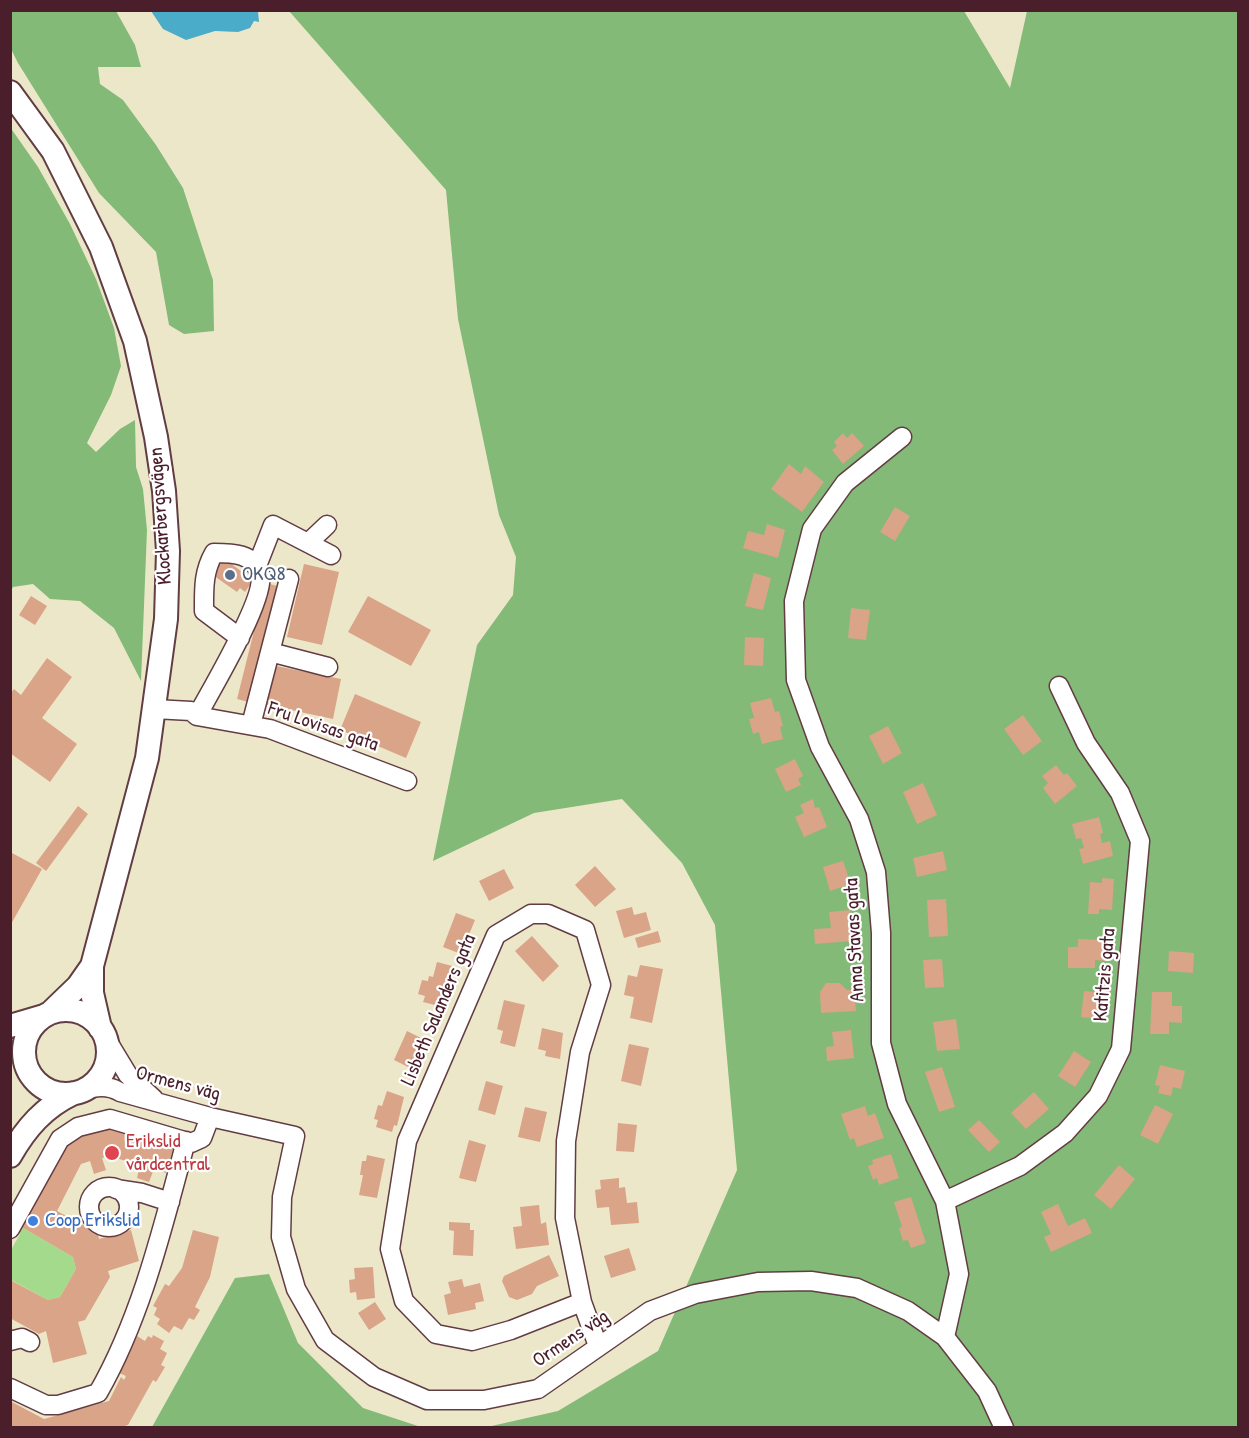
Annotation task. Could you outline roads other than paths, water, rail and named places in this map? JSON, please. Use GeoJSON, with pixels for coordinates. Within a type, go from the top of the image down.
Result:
{"type":"FeatureCollection","features":[{"type":"Feature","properties":{"kind":"main road","name":"Klockarbergsvägen"},"geometry":{"type":"LineString","coordinates":[[10,92],[52,152],[101,247],[135,341],[150,407],[164,491],[168,550],[166,619],[145,767],[92,966],[92,993],[101,1030]]}},
{"type":"Feature","properties":{"kind":"main road","name":"Klockarbergsvägen"},"geometry":{"type":"LineString","coordinates":[[47,1015],[78,986],[92,966]]}},
{"type":"Feature","properties":{"kind":"main road"},"geometry":{"type":"LineString","coordinates":[[10,1026],[70,1010],[93,1020],[101,1030],[107,1044],[107,1059],[102,1073],[80,1091],[59,1100],[41,1114],[22,1134]]}},
{"type":"Feature","properties":{"kind":"main road"},"geometry":{"type":"LineString","coordinates":[[10,1156],[22,1134],[29,1108],[27,1068],[24,1056],[26,1041],[32,1027],[47,1015]]}},
{"type":"Feature","properties":{"kind":"main road"},"geometry":{"type":"LineString","coordinates":[[10,1049],[36,1082],[47,1090],[57,1093],[80,1091]]}},
{"type":"Feature","properties":{"kind":"street","name":"Anna Stavas gata"},"geometry":{"type":"LineString","coordinates":[[902,437],[845,483],[812,529],[794,601],[796,680],[820,747],[859,819],[876,872],[880,933],[881,1044],[897,1104],[945,1201],[959,1274],[945,1337]]}},
{"type":"Feature","properties":{"kind":"street"},"geometry":{"type":"LineString","coordinates":[[257,566],[273,525],[331,555]]}},
{"type":"Feature","properties":{"kind":"street"},"geometry":{"type":"LineString","coordinates":[[308,543],[327,525]]}},
{"type":"Feature","properties":{"kind":"street"},"geometry":{"type":"LineString","coordinates":[[197,716],[240,638],[254,607],[261,577],[257,566],[251,559],[236,553],[214,553],[208,563],[204,580],[204,611],[240,638]]}},
{"type":"Feature","properties":{"kind":"street"},"geometry":{"type":"LineString","coordinates":[[251,725],[289,579]]}},
{"type":"Feature","properties":{"kind":"street"},"geometry":{"type":"LineString","coordinates":[[270,652],[327,668]]}},
{"type":"Feature","properties":{"kind":"street","name":"Katitzis gata"},"geometry":{"type":"LineString","coordinates":[[945,1201],[1020,1166],[1065,1133],[1098,1096],[1121,1049],[1140,841],[1119,793],[1086,743],[1059,686]]}},
{"type":"Feature","properties":{"kind":"street","name":"Fru Lovisas gata"},"geometry":{"type":"LineString","coordinates":[[154,709],[191,711],[197,716],[270,729],[406,780]]}},
{"type":"Feature","properties":{"kind":"street","name":"Lisbeth Salanders gata"},"geometry":{"type":"LineString","coordinates":[[582,1302],[511,1330],[472,1341],[436,1334],[404,1301],[390,1249],[407,1141],[496,935],[531,914],[548,914],[585,930],[601,985],[580,1052],[566,1141],[565,1218],[582,1302],[598,1346]]}},
{"type":"Feature","properties":{"kind":"street"},"geometry":{"type":"LineString","coordinates":[[101,1030],[128,1075],[155,1101]]}},
{"type":"Feature","properties":{"kind":"street","name":"Ormens väg"},"geometry":{"type":"LineString","coordinates":[[80,1091],[106,1087],[210,1117],[296,1136],[282,1197],[281,1237],[296,1289],[325,1340],[374,1377],[427,1400],[483,1400],[538,1389],[650,1311],[694,1294],[758,1282],[811,1281],[857,1288],[908,1311],[945,1337],[987,1391],[1005,1428]]}},
{"type":"Feature","properties":{"kind":"street"},"geometry":{"type":"LineString","coordinates":[[10,1229],[60,1138],[78,1127],[110,1119],[192,1143],[202,1138],[210,1117]]}},
{"type":"Feature","properties":{"kind":"street"},"geometry":{"type":"LineString","coordinates":[[10,1388],[46,1405],[58,1405],[98,1393],[113,1368],[140,1301],[186,1141]]}},
{"type":"Feature","properties":{"kind":"street"},"geometry":{"type":"LineString","coordinates":[[116,1189],[142,1193],[170,1202]]}},
{"type":"Feature","properties":{"kind":"street"},"geometry":{"type":"LineString","coordinates":[[10,1341],[22,1338],[30,1342]]}},
{"type":"Feature","properties":{"kind":"water"},"geometry":{"type":"Polygon","coordinates":[[[151,11],[258,11],[259,22],[254,21],[250,28],[238,32],[215,31],[186,40],[163,29],[151,11]]]}},
{"type":"Feature","properties":{"kind":"place","name":"OKQ8"},"geometry":{"type":"Point","coordinates":[230,575]}},
{"type":"Feature","properties":{"kind":"place","name":"Erikslid vårdcentral"},"geometry":{"type":"Point","coordinates":[112,1153]}},
{"type":"Feature","properties":{"kind":"place","name":"Coop Erikslid"},"geometry":{"type":"Point","coordinates":[33,1221]}}]}
